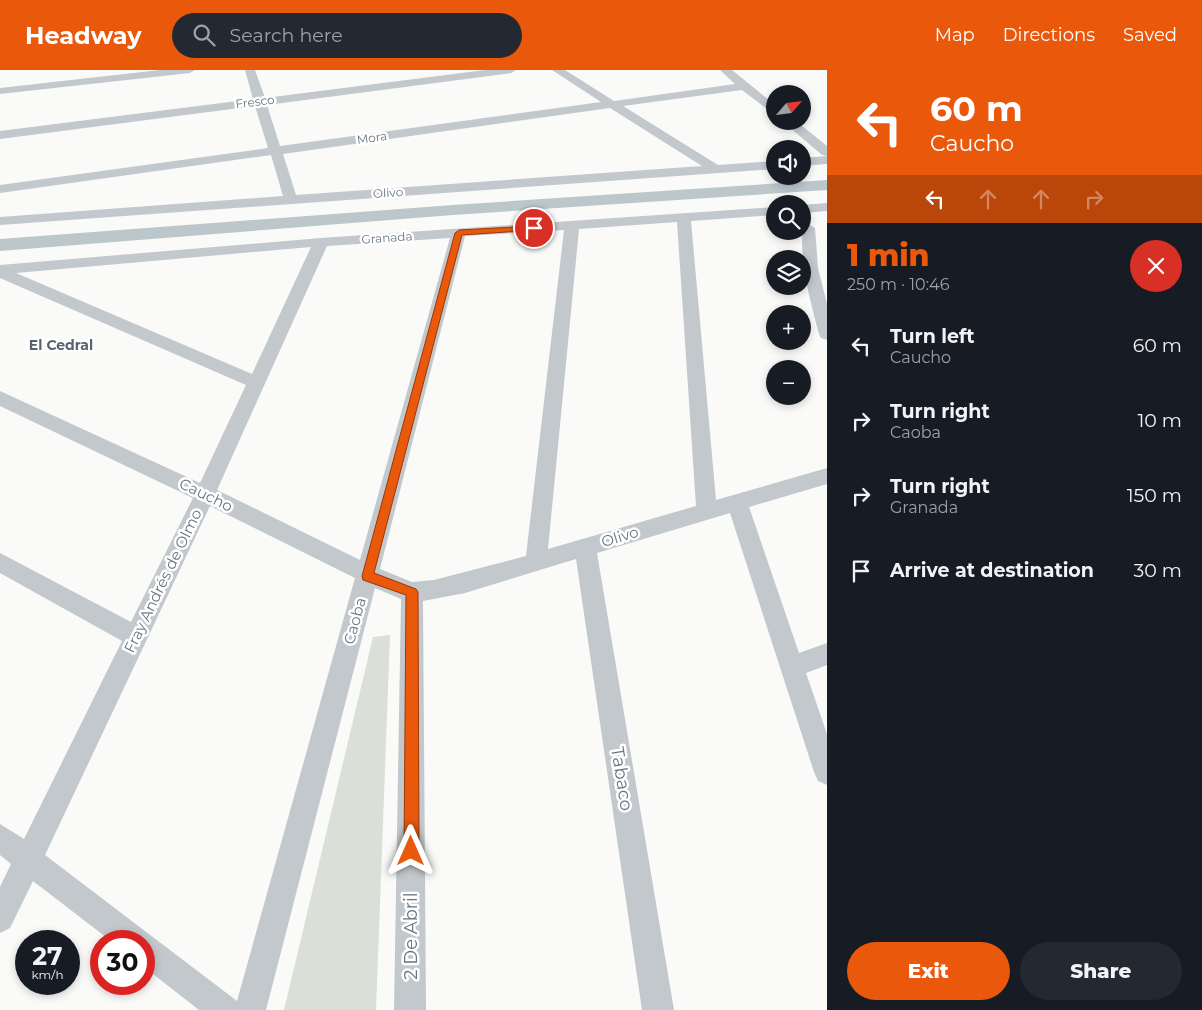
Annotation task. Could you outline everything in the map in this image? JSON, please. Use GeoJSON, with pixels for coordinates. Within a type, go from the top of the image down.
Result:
{"type":"FeatureCollection","features":[{"type":"Feature","properties":{"kind":"street"},"geometry":{"type":"LineString","coordinates":[[0,91],[190,70]]}},
{"type":"Feature","properties":{"kind":"street"},"geometry":{"type":"LineString","coordinates":[[250,70],[291,200]]}},
{"type":"Feature","properties":{"kind":"street","name":"Fresco"},"geometry":{"type":"LineString","coordinates":[[0,135],[511,70]]}},
{"type":"Feature","properties":{"kind":"street"},"geometry":{"type":"LineString","coordinates":[[557,70],[715,169]]}},
{"type":"Feature","properties":{"kind":"street"},"geometry":{"type":"LineString","coordinates":[[725,70],[766,104]]}},
{"type":"Feature","properties":{"kind":"street","name":"Mora"},"geometry":{"type":"LineString","coordinates":[[0,190],[744,86]]}},
{"type":"Feature","properties":{"kind":"street"},"geometry":{"type":"LineString","coordinates":[[799,130],[827,152]]}},
{"type":"Feature","properties":{"kind":"street"},"geometry":{"type":"LineString","coordinates":[[811,161],[827,160]]}},
{"type":"Feature","properties":{"kind":"street","name":"Olivo"},"geometry":{"type":"LineString","coordinates":[[0,221],[766,165]]}},
{"type":"Feature","properties":{"kind":"street"},"geometry":{"type":"LineString","coordinates":[[811,208],[827,207]]}},
{"type":"Feature","properties":{"kind":"street","name":"Granada"},"geometry":{"type":"LineString","coordinates":[[0,271],[321,242],[766,212]]}},
{"type":"Feature","properties":{"kind":"street"},"geometry":{"type":"LineString","coordinates":[[684,218],[706,511]]}},
{"type":"Feature","properties":{"kind":"street"},"geometry":{"type":"LineString","coordinates":[[536,562],[572,226]]}},
{"type":"Feature","properties":{"kind":"street","name":"Caoba"},"geometry":{"type":"LineString","coordinates":[[250,1010],[459,233]]}},
{"type":"Feature","properties":{"kind":"street"},"geometry":{"type":"LineString","coordinates":[[808,240],[810,271],[827,334]]}},
{"type":"Feature","properties":{"kind":"street","name":"Fray Andrés de Olmo"},"geometry":{"type":"LineString","coordinates":[[0,918],[205,494],[321,242]]}},
{"type":"Feature","properties":{"kind":"street"},"geometry":{"type":"LineString","coordinates":[[0,271],[256,383]]}},
{"type":"Feature","properties":{"kind":"street","name":"Caucho"},"geometry":{"type":"LineString","coordinates":[[0,398],[205,494],[368,576],[412,592]]}},
{"type":"Feature","properties":{"kind":"street","name":"Olivo"},"geometry":{"type":"LineString","coordinates":[[412,592],[465,583],[827,476]]}},
{"type":"Feature","properties":{"kind":"street"},"geometry":{"type":"LineString","coordinates":[[736,502],[827,772]]}},
{"type":"Feature","properties":{"kind":"street","name":"Tabaco"},"geometry":{"type":"LineString","coordinates":[[585,548],[658,1010]]}},
{"type":"Feature","properties":{"kind":"street"},"geometry":{"type":"LineString","coordinates":[[0,562],[136,637]]}},
{"type":"Feature","properties":{"kind":"street","name":"2 De Abril"},"geometry":{"type":"LineString","coordinates":[[410,1010],[412,592]]}},
{"type":"Feature","properties":{"kind":"street"},"geometry":{"type":"LineString","coordinates":[[792,667],[827,654]]}},
{"type":"Feature","properties":{"kind":"street"},"geometry":{"type":"LineString","coordinates":[[0,838],[120,930]]}},
{"type":"Feature","properties":{"kind":"street"},"geometry":{"type":"LineString","coordinates":[[155,956],[225,1010]]}},
{"type":"Feature","properties":{"kind":"shaded area"},"geometry":{"type":"Polygon","coordinates":[[[390,635],[376,1010],[284,1010],[373,637],[390,635]]]}},
{"type":"Feature","properties":{"kind":"waterway"},"geometry":{"type":"LineString","coordinates":[[0,245],[453,210],[827,185]]}},
{"type":"Feature","properties":{"kind":"district","name":"El Cedral"},"geometry":{"type":"Point","coordinates":[61,345]}},
{"type":"Feature","properties":{"kind":"route"},"geometry":{"type":"LineString","coordinates":[[411,851],[412,592],[396,588],[368,576],[459,233],[534,228]]}}]}
